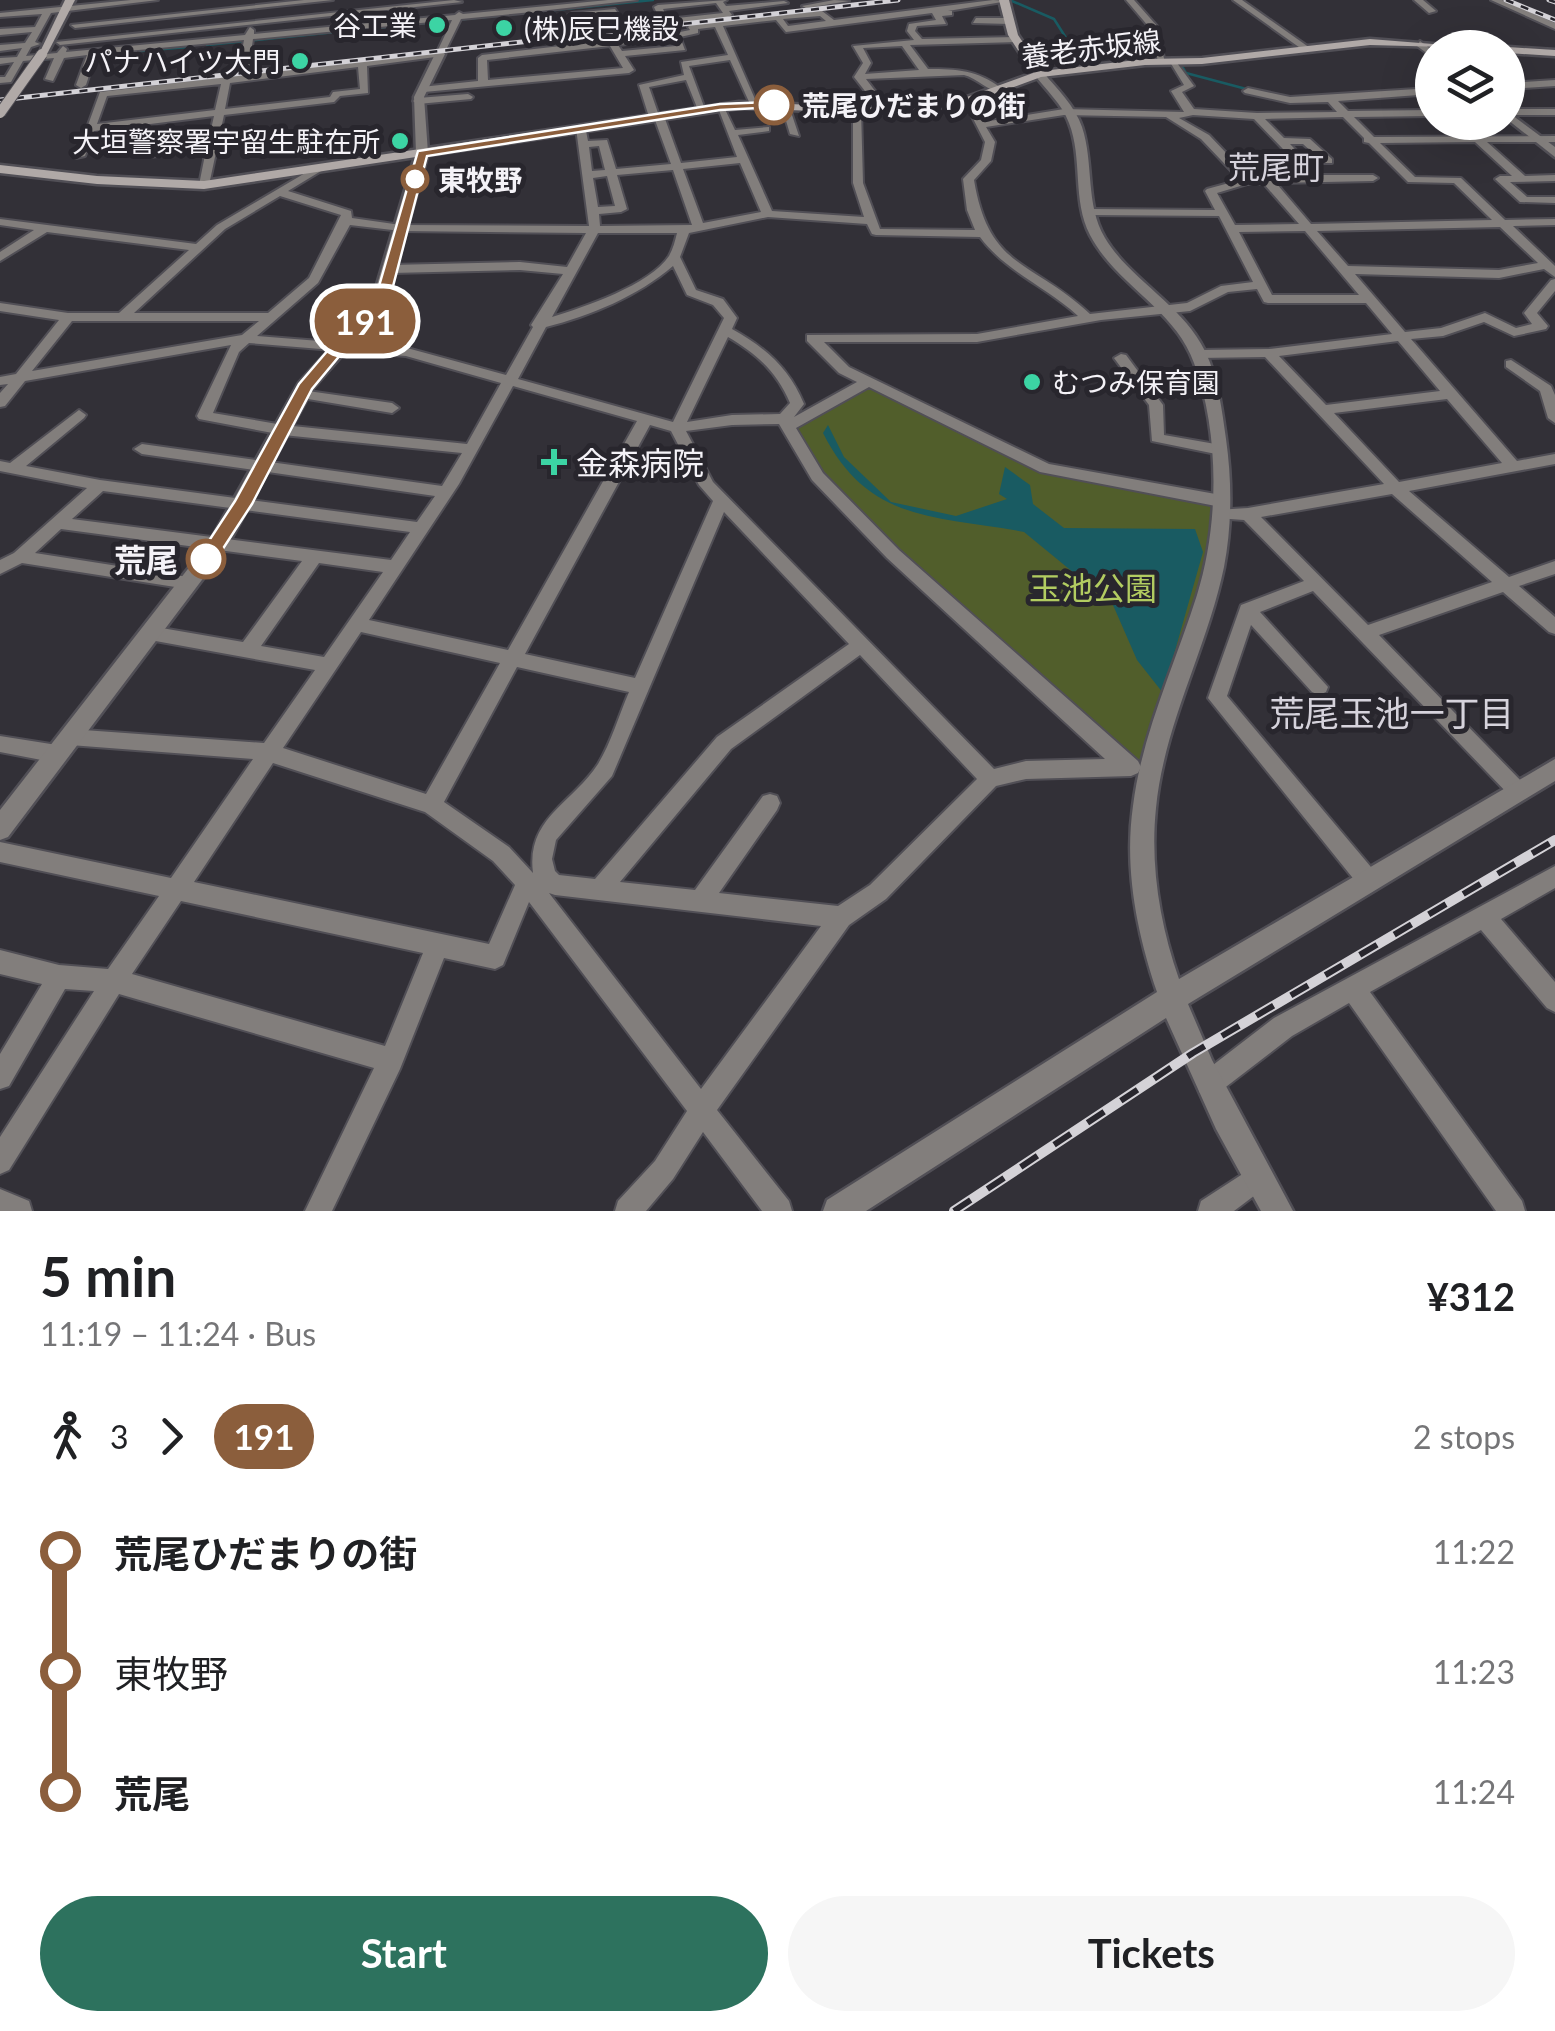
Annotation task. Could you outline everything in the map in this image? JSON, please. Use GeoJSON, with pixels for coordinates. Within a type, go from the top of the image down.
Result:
{"type":"FeatureCollection","features":[{"type":"Feature","properties":{"kind":"main road"},"geometry":{"type":"LineString","coordinates":[[1004,0],[1016,40],[1039,74]]}},
{"type":"Feature","properties":{"kind":"main road"},"geometry":{"type":"LineString","coordinates":[[0,113],[36,48],[67,5]]}},
{"type":"Feature","properties":{"kind":"main road","name":"養老赤坂線"},"geometry":{"type":"LineString","coordinates":[[0,169],[98,180],[204,185],[720,107],[756,104],[886,112],[966,102],[1039,74],[1370,42],[1415,44]]}},
{"type":"Feature","properties":{"kind":"main road"},"geometry":{"type":"LineString","coordinates":[[1525,51],[1555,52]]}},
{"type":"Feature","properties":{"kind":"street"},"geometry":{"type":"LineString","coordinates":[[0,15],[48,12],[67,5],[82,8],[154,0]]}},
{"type":"Feature","properties":{"kind":"street"},"geometry":{"type":"LineString","coordinates":[[150,50],[166,0]]}},
{"type":"Feature","properties":{"kind":"street"},"geometry":{"type":"LineString","coordinates":[[74,25],[254,4],[329,0]]}},
{"type":"Feature","properties":{"kind":"street"},"geometry":{"type":"LineString","coordinates":[[351,0],[351,29]]}},
{"type":"Feature","properties":{"kind":"street"},"geometry":{"type":"LineString","coordinates":[[484,0],[486,6],[536,8]]}},
{"type":"Feature","properties":{"kind":"street"},"geometry":{"type":"LineString","coordinates":[[11,62],[150,50],[197,50],[562,4],[632,0]]}},
{"type":"Feature","properties":{"kind":"street"},"geometry":{"type":"LineString","coordinates":[[665,22],[658,7],[782,2],[789,8],[859,0]]}},
{"type":"Feature","properties":{"kind":"street"},"geometry":{"type":"LineString","coordinates":[[484,83],[482,58],[675,36],[694,32],[692,27],[822,12],[830,21],[1004,0]]}},
{"type":"Feature","properties":{"kind":"street"},"geometry":{"type":"LineString","coordinates":[[1130,0],[1153,26],[1168,62],[1188,86],[1176,91],[1191,112]]}},
{"type":"Feature","properties":{"kind":"street"},"geometry":{"type":"LineString","coordinates":[[1241,0],[1306,48]]}},
{"type":"Feature","properties":{"kind":"street"},"geometry":{"type":"LineString","coordinates":[[1418,0],[1432,11]]}},
{"type":"Feature","properties":{"kind":"street"},"geometry":{"type":"LineString","coordinates":[[1495,0],[1555,26]]}},
{"type":"Feature","properties":{"kind":"street"},"geometry":{"type":"LineString","coordinates":[[0,829],[219,543],[300,394],[378,306],[422,153],[421,95],[461,12],[458,1],[64,41]]}},
{"type":"Feature","properties":{"kind":"street"},"geometry":{"type":"LineString","coordinates":[[536,8],[545,35],[728,15],[722,3]]}},
{"type":"Feature","properties":{"kind":"street"},"geometry":{"type":"LineString","coordinates":[[244,67],[254,4]]}},
{"type":"Feature","properties":{"kind":"street"},"geometry":{"type":"LineString","coordinates":[[920,42],[911,31],[912,24],[942,22],[936,14],[958,12],[954,5]]}},
{"type":"Feature","properties":{"kind":"street"},"geometry":{"type":"LineString","coordinates":[[50,79],[82,8]]}},
{"type":"Feature","properties":{"kind":"street"},"geometry":{"type":"LineString","coordinates":[[578,32],[572,16],[615,11],[622,27]]}},
{"type":"Feature","properties":{"kind":"street"},"geometry":{"type":"LineString","coordinates":[[36,48],[38,29],[48,12]]}},
{"type":"Feature","properties":{"kind":"street"},"geometry":{"type":"LineString","coordinates":[[976,21],[1010,21]]}},
{"type":"Feature","properties":{"kind":"street"},"geometry":{"type":"LineString","coordinates":[[718,24],[756,104]]}},
{"type":"Feature","properties":{"kind":"street"},"geometry":{"type":"LineString","coordinates":[[401,25],[401,40]]}},
{"type":"Feature","properties":{"kind":"street"},"geometry":{"type":"LineString","coordinates":[[965,25],[977,42]]}},
{"type":"Feature","properties":{"kind":"street"},"geometry":{"type":"LineString","coordinates":[[0,32],[38,29]]}},
{"type":"Feature","properties":{"kind":"street"},"geometry":{"type":"LineString","coordinates":[[621,54],[682,48],[675,36]]}},
{"type":"Feature","properties":{"kind":"street"},"geometry":{"type":"LineString","coordinates":[[858,77],[867,63],[857,46],[1016,40]]}},
{"type":"Feature","properties":{"kind":"street"},"geometry":{"type":"LineString","coordinates":[[421,95],[484,83],[628,70],[612,42]]}},
{"type":"Feature","properties":{"kind":"street"},"geometry":{"type":"LineString","coordinates":[[904,42],[925,72]]}},
{"type":"Feature","properties":{"kind":"street"},"geometry":{"type":"LineString","coordinates":[[0,48],[36,48]]}},
{"type":"Feature","properties":{"kind":"street"},"geometry":{"type":"LineString","coordinates":[[11,62],[36,48]]}},
{"type":"Feature","properties":{"kind":"street"},"geometry":{"type":"LineString","coordinates":[[526,52],[533,78]]}},
{"type":"Feature","properties":{"kind":"street"},"geometry":{"type":"LineString","coordinates":[[80,156],[103,94],[440,54]]}},
{"type":"Feature","properties":{"kind":"street"},"geometry":{"type":"LineString","coordinates":[[81,85],[92,56]]}},
{"type":"Feature","properties":{"kind":"street"},"geometry":{"type":"LineString","coordinates":[[961,56],[998,90]]}},
{"type":"Feature","properties":{"kind":"street"},"geometry":{"type":"LineString","coordinates":[[704,110],[684,64],[734,57]]}},
{"type":"Feature","properties":{"kind":"street"},"geometry":{"type":"LineString","coordinates":[[0,80],[8,80],[11,62]]}},
{"type":"Feature","properties":{"kind":"street"},"geometry":{"type":"LineString","coordinates":[[90,128],[365,91],[362,64]]}},
{"type":"Feature","properties":{"kind":"street"},"geometry":{"type":"LineString","coordinates":[[858,77],[925,72],[979,74]]}},
{"type":"Feature","properties":{"kind":"street"},"geometry":{"type":"LineString","coordinates":[[1039,74],[1069,112],[1077,130],[1096,234],[1199,354],[1216,450],[1221,508],[1209,589],[1174,688],[1144,807],[1143,856],[1171,1000],[1209,1084],[1278,1211]]}},
{"type":"Feature","properties":{"kind":"street"},"geometry":{"type":"LineString","coordinates":[[858,77],[886,112]]}},
{"type":"Feature","properties":{"kind":"street"},"geometry":{"type":"LineString","coordinates":[[690,78],[644,84],[698,229]]}},
{"type":"Feature","properties":{"kind":"street"},"geometry":{"type":"LineString","coordinates":[[204,185],[226,81]]}},
{"type":"Feature","properties":{"kind":"street"},"geometry":{"type":"LineString","coordinates":[[1525,85],[1555,83]]}},
{"type":"Feature","properties":{"kind":"street"},"geometry":{"type":"LineString","coordinates":[[1248,91],[1290,100],[1415,92]]}},
{"type":"Feature","properties":{"kind":"street"},"geometry":{"type":"LineString","coordinates":[[421,95],[468,97]]}},
{"type":"Feature","properties":{"kind":"street"},"geometry":{"type":"LineString","coordinates":[[1330,99],[1412,180],[1457,180],[1551,269]]}},
{"type":"Feature","properties":{"kind":"street"},"geometry":{"type":"LineString","coordinates":[[966,102],[983,125],[990,152],[968,179],[972,206],[986,234],[1002,261],[1048,286],[1087,318]]}},
{"type":"Feature","properties":{"kind":"street"},"geometry":{"type":"LineString","coordinates":[[784,106],[795,134]]}},
{"type":"Feature","properties":{"kind":"street"},"geometry":{"type":"LineString","coordinates":[[720,107],[768,214]]}},
{"type":"Feature","properties":{"kind":"street"},"geometry":{"type":"LineString","coordinates":[[858,112],[858,183],[876,232],[986,234]]}},
{"type":"Feature","properties":{"kind":"street"},"geometry":{"type":"LineString","coordinates":[[983,125],[1069,112],[1171,116],[1191,112],[1256,116],[1415,113]]}},
{"type":"Feature","properties":{"kind":"street"},"geometry":{"type":"LineString","coordinates":[[1525,113],[1555,112]]}},
{"type":"Feature","properties":{"kind":"street"},"geometry":{"type":"LineString","coordinates":[[1171,116],[1205,137],[1248,181]]}},
{"type":"Feature","properties":{"kind":"street"},"geometry":{"type":"LineString","coordinates":[[1256,116],[1317,178]]}},
{"type":"Feature","properties":{"kind":"street"},"geometry":{"type":"LineString","coordinates":[[1280,116],[1292,130]]}},
{"type":"Feature","properties":{"kind":"street"},"geometry":{"type":"LineString","coordinates":[[0,1161],[114,982],[446,492],[595,228],[582,128]]}},
{"type":"Feature","properties":{"kind":"street"},"geometry":{"type":"LineString","coordinates":[[1525,128],[1555,153]]}},
{"type":"Feature","properties":{"kind":"street"},"geometry":{"type":"LineString","coordinates":[[732,133],[765,129]]}},
{"type":"Feature","properties":{"kind":"street"},"geometry":{"type":"LineString","coordinates":[[1525,139],[1555,139]]}},
{"type":"Feature","properties":{"kind":"street"},"geometry":{"type":"LineString","coordinates":[[1368,140],[1415,140]]}},
{"type":"Feature","properties":{"kind":"street"},"geometry":{"type":"LineString","coordinates":[[1479,140],[1522,178]]}},
{"type":"Feature","properties":{"kind":"street"},"geometry":{"type":"LineString","coordinates":[[1280,141],[1306,141],[1328,161]]}},
{"type":"Feature","properties":{"kind":"street"},"geometry":{"type":"LineString","coordinates":[[584,144],[603,142],[621,209],[594,212]]}},
{"type":"Feature","properties":{"kind":"street"},"geometry":{"type":"LineString","coordinates":[[149,154],[212,146]]}},
{"type":"Feature","properties":{"kind":"street"},"geometry":{"type":"LineString","coordinates":[[588,175],[744,160]]}},
{"type":"Feature","properties":{"kind":"street"},"geometry":{"type":"LineString","coordinates":[[122,316],[220,227],[317,169]]}},
{"type":"Feature","properties":{"kind":"street"},"geometry":{"type":"LineString","coordinates":[[1370,299],[1268,299],[1210,191],[1248,181],[1373,178]]}},
{"type":"Feature","properties":{"kind":"street"},"geometry":{"type":"LineString","coordinates":[[1540,178],[1555,192]]}},
{"type":"Feature","properties":{"kind":"street"},"geometry":{"type":"LineString","coordinates":[[1555,178],[1500,179],[1524,200],[1555,200]]}},
{"type":"Feature","properties":{"kind":"street"},"geometry":{"type":"LineString","coordinates":[[1268,181],[1514,467]]}},
{"type":"Feature","properties":{"kind":"street"},"geometry":{"type":"LineString","coordinates":[[281,193],[347,213],[346,221],[320,273],[244,339],[224,368],[204,418],[470,449]]}},
{"type":"Feature","properties":{"kind":"street"},"geometry":{"type":"LineString","coordinates":[[1089,212],[1222,214]]}},
{"type":"Feature","properties":{"kind":"street"},"geometry":{"type":"LineString","coordinates":[[346,221],[401,228],[698,229],[768,214],[872,221]]}},
{"type":"Feature","properties":{"kind":"street"},"geometry":{"type":"LineString","coordinates":[[0,222],[195,248]]}},
{"type":"Feature","properties":{"kind":"street"},"geometry":{"type":"LineString","coordinates":[[1232,230],[1555,222]]}},
{"type":"Feature","properties":{"kind":"street"},"geometry":{"type":"LineString","coordinates":[[0,257],[45,228]]}},
{"type":"Feature","properties":{"kind":"street"},"geometry":{"type":"LineString","coordinates":[[538,325],[596,306],[675,258],[683,233]]}},
{"type":"Feature","properties":{"kind":"street"},"geometry":{"type":"LineString","coordinates":[[675,258],[691,292],[718,302],[729,315],[678,428],[685,449],[720,502],[990,779]]}},
{"type":"Feature","properties":{"kind":"street"},"geometry":{"type":"LineString","coordinates":[[391,269],[520,266],[571,270]]}},
{"type":"Feature","properties":{"kind":"street"},"geometry":{"type":"LineString","coordinates":[[1344,270],[1499,274],[1551,269]]}},
{"type":"Feature","properties":{"kind":"street"},"geometry":{"type":"LineString","coordinates":[[1199,354],[1269,353],[1443,332],[1484,317],[1514,332],[1541,326],[1530,313],[1555,284]]}},
{"type":"Feature","properties":{"kind":"street"},"geometry":{"type":"LineString","coordinates":[[1259,286],[1225,289],[1190,307],[1087,318],[976,338],[812,338],[844,370],[1045,468],[1248,514],[1555,459]]}},
{"type":"Feature","properties":{"kind":"street"},"geometry":{"type":"LineString","coordinates":[[0,306],[68,317],[269,317]]}},
{"type":"Feature","properties":{"kind":"street"},"geometry":{"type":"LineString","coordinates":[[0,402],[68,317]]}},
{"type":"Feature","properties":{"kind":"street"},"geometry":{"type":"LineString","coordinates":[[725,330],[765,352],[788,378],[797,404],[787,422]]}},
{"type":"Feature","properties":{"kind":"street"},"geometry":{"type":"LineString","coordinates":[[0,382],[244,339],[346,344],[407,352],[644,422],[678,428],[732,420],[787,422],[868,382]]}},
{"type":"Feature","properties":{"kind":"street"},"geometry":{"type":"LineString","coordinates":[[1269,353],[1396,488],[1555,627]]}},
{"type":"Feature","properties":{"kind":"street"},"geometry":{"type":"LineString","coordinates":[[1121,358],[1156,405],[1157,438],[1216,450]]}},
{"type":"Feature","properties":{"kind":"street"},"geometry":{"type":"LineString","coordinates":[[1511,364],[1546,388],[1555,418]]}},
{"type":"Feature","properties":{"kind":"street"},"geometry":{"type":"LineString","coordinates":[[300,394],[392,408]]}},
{"type":"Feature","properties":{"kind":"street"},"geometry":{"type":"LineString","coordinates":[[1323,410],[1448,394]]}},
{"type":"Feature","properties":{"kind":"street"},"geometry":{"type":"LineString","coordinates":[[8,466],[79,415]]}},
{"type":"Feature","properties":{"kind":"street"},"geometry":{"type":"LineString","coordinates":[[431,805],[644,422]]}},
{"type":"Feature","properties":{"kind":"street"},"geometry":{"type":"LineString","coordinates":[[787,422],[817,476],[893,554],[1127,766]]}},
{"type":"Feature","properties":{"kind":"street"},"geometry":{"type":"LineString","coordinates":[[142,449],[446,492]]}},
{"type":"Feature","properties":{"kind":"street"},"geometry":{"type":"LineString","coordinates":[[8,466],[100,485],[422,528]]}},
{"type":"Feature","properties":{"kind":"street"},"geometry":{"type":"LineString","coordinates":[[0,568],[20,556],[100,485]]}},
{"type":"Feature","properties":{"kind":"street"},"geometry":{"type":"LineString","coordinates":[[0,852],[495,957],[522,893],[537,882],[547,835],[605,770],[720,502]]}},
{"type":"Feature","properties":{"kind":"street"},"geometry":{"type":"LineString","coordinates":[[1248,514],[1517,790]]}},
{"type":"Feature","properties":{"kind":"street"},"geometry":{"type":"LineString","coordinates":[[58,522],[396,567]]}},
{"type":"Feature","properties":{"kind":"street"},"geometry":{"type":"LineString","coordinates":[[20,556],[188,583]]}},
{"type":"Feature","properties":{"kind":"street"},"geometry":{"type":"LineString","coordinates":[[247,651],[314,556]]}},
{"type":"Feature","properties":{"kind":"street"},"geometry":{"type":"LineString","coordinates":[[1365,632],[1555,567]]}},
{"type":"Feature","properties":{"kind":"street"},"geometry":{"type":"LineString","coordinates":[[1316,583],[1247,610],[1217,698],[1368,880]]}},
{"type":"Feature","properties":{"kind":"street"},"geometry":{"type":"LineString","coordinates":[[1247,610],[1319,688]]}},
{"type":"Feature","properties":{"kind":"street"},"geometry":{"type":"LineString","coordinates":[[357,624],[638,686]]}},
{"type":"Feature","properties":{"kind":"street"},"geometry":{"type":"LineString","coordinates":[[150,633],[328,666]]}},
{"type":"Feature","properties":{"kind":"street"},"geometry":{"type":"LineString","coordinates":[[600,889],[724,743],[859,646]]}},
{"type":"Feature","properties":{"kind":"street"},"geometry":{"type":"LineString","coordinates":[[0,744],[268,752],[431,805],[537,882],[779,1211]]}},
{"type":"Feature","properties":{"kind":"street"},"geometry":{"type":"LineString","coordinates":[[628,1211],[664,1170],[703,1108],[840,917],[878,892],[990,779],[1026,770],[1127,766],[1154,772]]}},
{"type":"Feature","properties":{"kind":"street"},"geometry":{"type":"LineString","coordinates":[[838,1211],[1171,1000],[1555,770]]}},
{"type":"Feature","properties":{"kind":"street"},"geometry":{"type":"LineString","coordinates":[[700,901],[770,803]]}},
{"type":"Feature","properties":{"kind":"street"},"geometry":{"type":"LineString","coordinates":[[1209,1084],[1283,1027],[1555,876]]}},
{"type":"Feature","properties":{"kind":"street"},"geometry":{"type":"LineString","coordinates":[[537,882],[840,917]]}},
{"type":"Feature","properties":{"kind":"street"},"geometry":{"type":"LineString","coordinates":[[1484,916],[1555,1000]]}},
{"type":"Feature","properties":{"kind":"street"},"geometry":{"type":"LineString","coordinates":[[318,1211],[392,1060],[438,945]]}},
{"type":"Feature","properties":{"kind":"street"},"geometry":{"type":"LineString","coordinates":[[0,962],[59,977],[114,982],[392,1060]]}},
{"type":"Feature","properties":{"kind":"street"},"geometry":{"type":"LineString","coordinates":[[2,1072],[59,977]]}},
{"type":"Feature","properties":{"kind":"street"},"geometry":{"type":"LineString","coordinates":[[1353,988],[1512,1211]]}},
{"type":"Feature","properties":{"kind":"street"},"geometry":{"type":"LineString","coordinates":[[1211,1211],[1258,1177]]}},
{"type":"Feature","properties":{"kind":"street"},"geometry":{"type":"LineString","coordinates":[[0,1202],[19,1211]]}},
{"type":"Feature","properties":{"kind":"green space","name":"玉池公園"},"geometry":{"type":"Polygon","coordinates":[[[869,385],[1044,471],[1217,503],[1203,588],[1147,767],[1129,762],[972,623],[819,475],[793,426],[869,385]]]}},
{"type":"Feature","properties":{"kind":"water"},"geometry":{"type":"Polygon","coordinates":[[[828,425],[844,457],[891,502],[956,516],[1007,499],[999,494],[1005,467],[1030,485],[1033,504],[1064,528],[1195,529],[1203,552],[1163,693],[1137,660],[1113,605],[1024,532],[934,517],[884,500],[841,463],[823,433],[828,425]]]}},
{"type":"Feature","properties":{"kind":"waterway"},"geometry":{"type":"LineString","coordinates":[[207,45],[653,0]]}},
{"type":"Feature","properties":{"kind":"waterway"},"geometry":{"type":"LineString","coordinates":[[1012,1],[1054,19],[1084,66]]}},
{"type":"Feature","properties":{"kind":"waterway"},"geometry":{"type":"LineString","coordinates":[[23,61],[188,47]]}},
{"type":"Feature","properties":{"kind":"waterway"},"geometry":{"type":"LineString","coordinates":[[1180,63],[1186,73],[1250,90]]}},
{"type":"Feature","properties":{"kind":"railway"},"geometry":{"type":"LineString","coordinates":[[0,100],[898,0]]}},
{"type":"Feature","properties":{"kind":"railway"},"geometry":{"type":"LineString","coordinates":[[1506,0],[1555,20]]}},
{"type":"Feature","properties":{"kind":"railway"},"geometry":{"type":"LineString","coordinates":[[1549,0],[1555,2]]}},
{"type":"Feature","properties":{"kind":"railway"},"geometry":{"type":"LineString","coordinates":[[954,1211],[1193,1053],[1555,840]]}},
{"type":"Feature","properties":{"kind":"bus line","name":"191"},"geometry":{"type":"LineString","coordinates":[[206,559],[243,504],[305,387],[378,306],[422,153],[720,107],[774,105]]}},
{"type":"Feature","properties":{"kind":"place","name":"谷工業"},"geometry":{"type":"Point","coordinates":[437,25]}},
{"type":"Feature","properties":{"kind":"place","name":"(株)辰巳機設"},"geometry":{"type":"Point","coordinates":[504,28]}},
{"type":"Feature","properties":{"kind":"place","name":"パナハイツ大門"},"geometry":{"type":"Point","coordinates":[300,61]}},
{"type":"Feature","properties":{"kind":"place","name":"荒尾ひだまりの街"},"geometry":{"type":"Point","coordinates":[774,105]}},
{"type":"Feature","properties":{"kind":"place","name":"大垣警察署宇留生駐在所"},"geometry":{"type":"Point","coordinates":[400,141]}},
{"type":"Feature","properties":{"kind":"place","name":"東牧野"},"geometry":{"type":"Point","coordinates":[415,179]}},
{"type":"Feature","properties":{"kind":"place","name":"むつみ保育園"},"geometry":{"type":"Point","coordinates":[1032,382]}},
{"type":"Feature","properties":{"kind":"place","name":"金森病院"},"geometry":{"type":"Point","coordinates":[554,462]}},
{"type":"Feature","properties":{"kind":"place","name":"荒尾"},"geometry":{"type":"Point","coordinates":[206,559]}},
{"type":"Feature","properties":{"kind":"district","name":"荒尾町"},"geometry":{"type":"Point","coordinates":[1276,166]}},
{"type":"Feature","properties":{"kind":"district","name":"荒尾玉池一丁目"},"geometry":{"type":"Point","coordinates":[1392,712]}}]}
